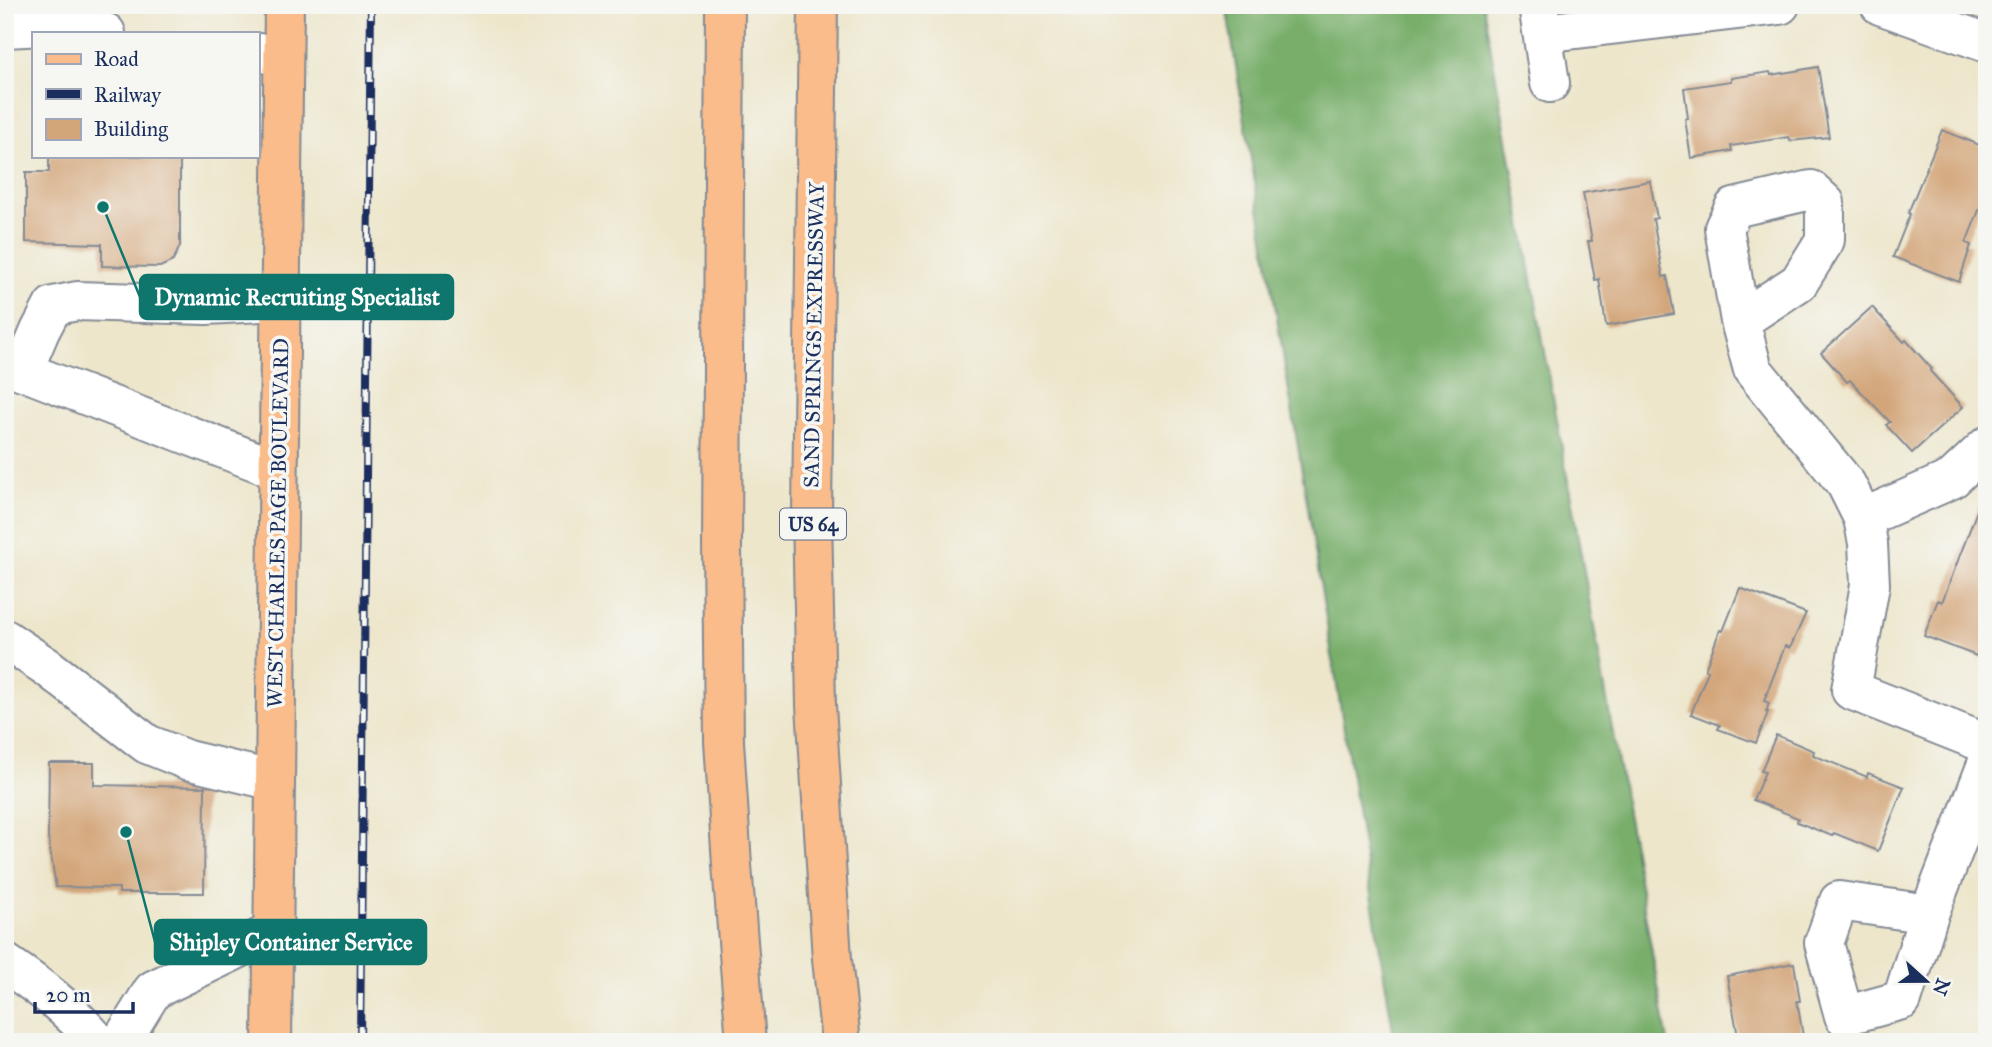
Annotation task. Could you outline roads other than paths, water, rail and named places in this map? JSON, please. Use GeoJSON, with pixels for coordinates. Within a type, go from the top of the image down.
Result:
{"type":"FeatureCollection","features":[{"type":"Feature","properties":{"kind":"main road","name":"WEST CHARLES PAGE BOULEVARD"},"geometry":{"type":"LineString","coordinates":[[272,1042],[280,301],[270,53],[284,5]]}},
{"type":"Feature","properties":{"kind":"main road"},"geometry":{"type":"LineString","coordinates":[[725,5],[722,491],[724,741],[746,1042]]}},
{"type":"Feature","properties":{"kind":"main road","name":"SAND SPRINGS EXPRESSWAY"},"geometry":{"type":"LineString","coordinates":[[818,5],[813,501],[816,705],[832,959],[841,1042]]}},
{"type":"Feature","properties":{"kind":"street"},"geometry":{"type":"LineString","coordinates":[[1550,83],[1540,19],[1780,5]]}},
{"type":"Feature","properties":{"kind":"street"},"geometry":{"type":"LineString","coordinates":[[1880,5],[1987,43]]}},
{"type":"Feature","properties":{"kind":"street"},"geometry":{"type":"LineString","coordinates":[[5,28],[44,26],[97,32]]}},
{"type":"Feature","properties":{"kind":"street"},"geometry":{"type":"LineString","coordinates":[[278,470],[14,367],[40,331],[53,306],[76,301],[206,305],[280,301]]}},
{"type":"Feature","properties":{"kind":"street"},"geometry":{"type":"LineString","coordinates":[[1740,321],[1754,370],[1846,484],[1863,518],[1868,543],[1870,585],[1851,690],[1987,744]]}},
{"type":"Feature","properties":{"kind":"street"},"geometry":{"type":"LineString","coordinates":[[1863,518],[1952,479],[1987,446]]}},
{"type":"Feature","properties":{"kind":"street"},"geometry":{"type":"LineString","coordinates":[[5,639],[47,667],[147,744],[187,760],[275,781]]}},
{"type":"Feature","properties":{"kind":"street"},"geometry":{"type":"LineString","coordinates":[[1929,915],[1987,764]]}},
{"type":"Feature","properties":{"kind":"street"},"geometry":{"type":"LineString","coordinates":[[121,1042],[153,990],[273,932]]}},
{"type":"Feature","properties":{"kind":"street"},"geometry":{"type":"LineString","coordinates":[[5,963],[46,990],[99,1042]]}},
{"type":"Feature","properties":{"kind":"railway"},"geometry":{"type":"LineString","coordinates":[[360,1042],[371,5]]}},
{"type":"Feature","properties":{"kind":"place","name":"Dynamic Recruiting Specialist"},"geometry":{"type":"Point","coordinates":[103,207]}},
{"type":"Feature","properties":{"kind":"place","name":"Shipley Container Service"},"geometry":{"type":"Point","coordinates":[126,832]}}]}
